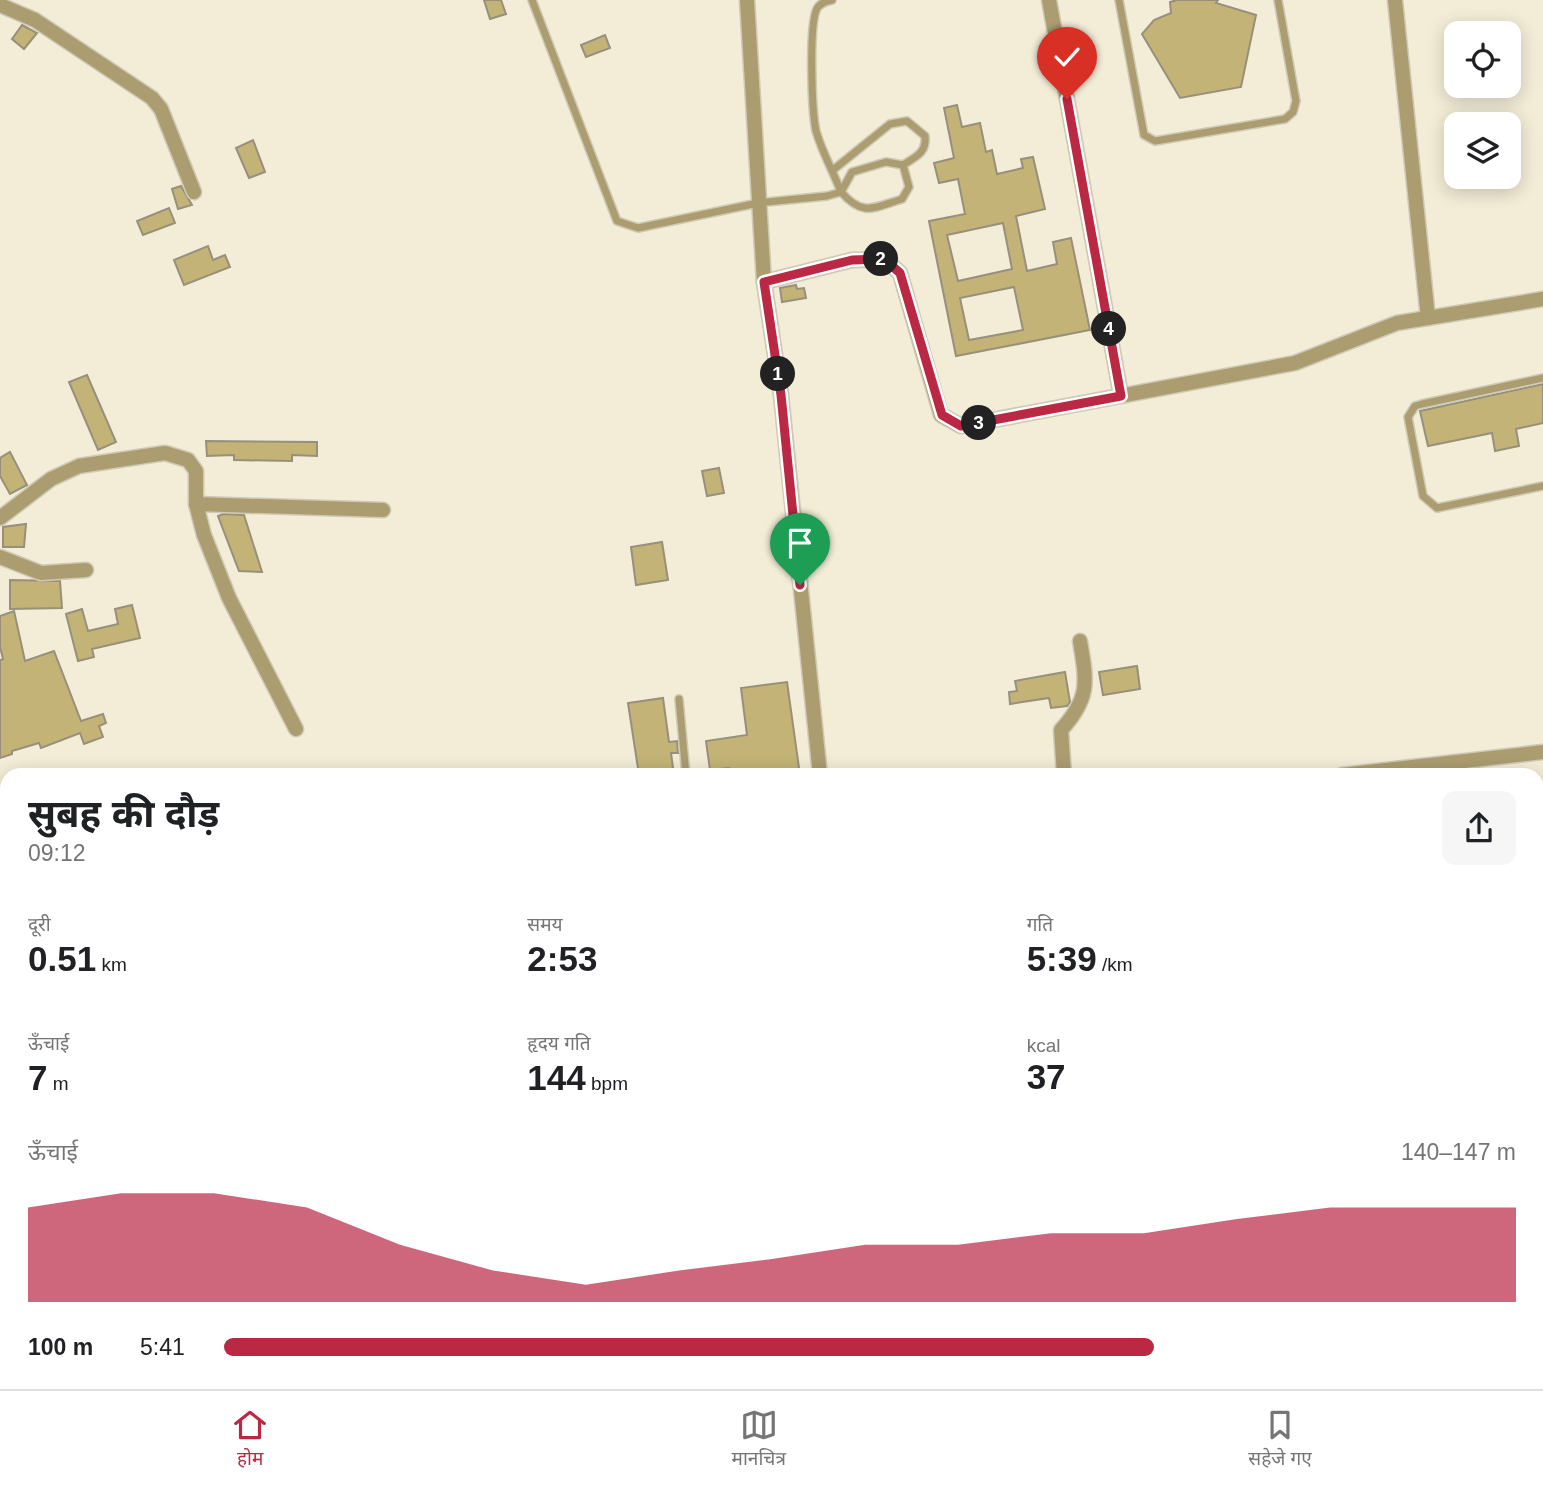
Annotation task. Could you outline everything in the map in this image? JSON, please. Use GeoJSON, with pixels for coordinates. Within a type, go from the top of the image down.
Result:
{"type":"FeatureCollection","features":[{"type":"Feature","properties":{"kind":"street"},"geometry":{"type":"LineString","coordinates":[[747,0],[764,282],[781,395],[819,768]]}},
{"type":"Feature","properties":{"kind":"street"},"geometry":{"type":"LineString","coordinates":[[1049,0],[1121,396]]}},
{"type":"Feature","properties":{"kind":"street"},"geometry":{"type":"LineString","coordinates":[[1395,0],[1428,318]]}},
{"type":"Feature","properties":{"kind":"street"},"geometry":{"type":"LineString","coordinates":[[0,5],[35,20],[152,98],[161,109],[194,192]]}},
{"type":"Feature","properties":{"kind":"street"},"geometry":{"type":"LineString","coordinates":[[764,282],[852,260],[884,259],[900,273],[942,415],[961,426],[1296,363],[1397,323],[1543,299]]}},
{"type":"Feature","properties":{"kind":"street"},"geometry":{"type":"LineString","coordinates":[[0,518],[51,479],[79,466],[165,453],[192,464],[197,471],[196,504],[204,535],[229,598],[296,729]]}},
{"type":"Feature","properties":{"kind":"street"},"geometry":{"type":"LineString","coordinates":[[196,504],[383,510]]}},
{"type":"Feature","properties":{"kind":"street"},"geometry":{"type":"LineString","coordinates":[[0,557],[41,573],[86,570]]}},
{"type":"Feature","properties":{"kind":"street"},"geometry":{"type":"LineString","coordinates":[[1064,768],[1061,730],[1078,711],[1085,695],[1080,641]]}},
{"type":"Feature","properties":{"kind":"street"},"geometry":{"type":"LineString","coordinates":[[1408,768],[1543,752]]}},
{"type":"Feature","properties":{"kind":"lane"},"geometry":{"type":"LineString","coordinates":[[532,0],[617,220],[638,228],[758,203],[827,196],[841,191],[852,172],[886,162],[902,165],[923,152],[925,136],[908,121],[890,124],[833,170]]}},
{"type":"Feature","properties":{"kind":"lane"},"geometry":{"type":"LineString","coordinates":[[832,0],[824,2],[816,9],[813,32],[812,96],[821,149],[841,191],[859,209],[869,209],[902,199],[909,187],[902,165]]}},
{"type":"Feature","properties":{"kind":"lane"},"geometry":{"type":"LineString","coordinates":[[1119,0],[1144,135],[1155,141],[1285,119],[1293,112],[1296,101],[1278,0]]}},
{"type":"Feature","properties":{"kind":"lane"},"geometry":{"type":"LineString","coordinates":[[1543,378],[1415,406],[1408,417],[1423,496],[1432,506],[1437,508],[1543,486]]}},
{"type":"Feature","properties":{"kind":"lane"},"geometry":{"type":"LineString","coordinates":[[679,699],[685,768]]}},
{"type":"Feature","properties":{"kind":"building"},"geometry":{"type":"Polygon","coordinates":[[[484,0],[501,0],[506,14],[490,19],[484,0]]]}},
{"type":"Feature","properties":{"kind":"building"},"geometry":{"type":"Polygon","coordinates":[[[1218,0],[1216,3],[1256,15],[1241,87],[1180,98],[1142,34],[1154,20],[1171,13],[1170,2],[1218,0]]]}},
{"type":"Feature","properties":{"kind":"building"},"geometry":{"type":"Polygon","coordinates":[[[22,25],[37,33],[24,49],[12,39],[22,25]]]}},
{"type":"Feature","properties":{"kind":"building"},"geometry":{"type":"Polygon","coordinates":[[[605,35],[610,48],[586,57],[581,45],[605,35]]]}},
{"type":"Feature","properties":{"kind":"building"},"geometry":{"type":"Polygon","coordinates":[[[957,105],[962,127],[980,123],[986,152],[992,150],[997,174],[1023,168],[1021,159],[1033,157],[1045,209],[1016,216],[1027,271],[1057,264],[1053,242],[1071,238],[1090,330],[956,356],[929,221],[965,214],[958,179],[939,183],[934,163],[954,158],[944,108],[957,105]],[[1003,223],[947,235],[958,281],[1012,269],[1003,223]],[[1014,287],[960,298],[969,340],[1023,330],[1014,287]]]}},
{"type":"Feature","properties":{"kind":"building"},"geometry":{"type":"Polygon","coordinates":[[[253,140],[265,172],[249,178],[236,148],[253,140]]]}},
{"type":"Feature","properties":{"kind":"building"},"geometry":{"type":"Polygon","coordinates":[[[181,186],[192,205],[178,209],[172,189],[181,186]]]}},
{"type":"Feature","properties":{"kind":"building"},"geometry":{"type":"Polygon","coordinates":[[[169,208],[175,223],[143,235],[137,221],[169,208]]]}},
{"type":"Feature","properties":{"kind":"building"},"geometry":{"type":"Polygon","coordinates":[[[208,246],[213,260],[225,255],[230,267],[184,285],[174,260],[208,246]]]}},
{"type":"Feature","properties":{"kind":"building"},"geometry":{"type":"Polygon","coordinates":[[[796,285],[797,289],[804,288],[806,298],[782,302],[780,288],[796,285]]]}},
{"type":"Feature","properties":{"kind":"building"},"geometry":{"type":"Polygon","coordinates":[[[87,375],[116,442],[98,450],[69,382],[87,375]]]}},
{"type":"Feature","properties":{"kind":"building"},"geometry":{"type":"Polygon","coordinates":[[[1543,384],[1543,423],[1516,429],[1519,446],[1495,451],[1492,433],[1428,446],[1420,411],[1543,384]]]}},
{"type":"Feature","properties":{"kind":"building"},"geometry":{"type":"Polygon","coordinates":[[[206,441],[317,442],[317,456],[292,455],[292,461],[234,460],[234,455],[207,456],[206,441]]]}},
{"type":"Feature","properties":{"kind":"building"},"geometry":{"type":"Polygon","coordinates":[[[10,452],[27,485],[10,494],[0,476],[0,458],[10,452]]]}},
{"type":"Feature","properties":{"kind":"building"},"geometry":{"type":"Polygon","coordinates":[[[719,468],[724,493],[707,496],[702,471],[719,468]]]}},
{"type":"Feature","properties":{"kind":"building"},"geometry":{"type":"Polygon","coordinates":[[[244,515],[262,572],[239,571],[218,516],[244,515]]]}},
{"type":"Feature","properties":{"kind":"building"},"geometry":{"type":"Polygon","coordinates":[[[26,524],[24,547],[3,547],[3,527],[26,524]]]}},
{"type":"Feature","properties":{"kind":"building"},"geometry":{"type":"Polygon","coordinates":[[[662,542],[668,580],[636,585],[631,547],[662,542]]]}},
{"type":"Feature","properties":{"kind":"building"},"geometry":{"type":"Polygon","coordinates":[[[10,580],[60,581],[62,608],[10,609],[10,580]]]}},
{"type":"Feature","properties":{"kind":"building"},"geometry":{"type":"Polygon","coordinates":[[[132,605],[140,638],[92,649],[94,657],[78,661],[66,614],[82,609],[88,631],[118,624],[115,609],[132,605]]]}},
{"type":"Feature","properties":{"kind":"building"},"geometry":{"type":"Polygon","coordinates":[[[14,611],[25,661],[54,651],[81,721],[103,714],[106,723],[99,726],[103,737],[84,744],[80,733],[41,748],[39,743],[12,751],[12,754],[0,758],[0,660],[3,659],[0,647],[0,616],[14,611]]]}},
{"type":"Feature","properties":{"kind":"building"},"geometry":{"type":"Polygon","coordinates":[[[1137,666],[1140,689],[1103,695],[1099,672],[1137,666]]]}},
{"type":"Feature","properties":{"kind":"building"},"geometry":{"type":"Polygon","coordinates":[[[1065,672],[1070,702],[1067,706],[1051,708],[1049,698],[1010,704],[1009,692],[1017,691],[1015,681],[1065,672]]]}},
{"type":"Feature","properties":{"kind":"building"},"geometry":{"type":"Polygon","coordinates":[[[787,682],[799,768],[710,768],[706,741],[747,735],[741,688],[787,682]]]}},
{"type":"Feature","properties":{"kind":"building"},"geometry":{"type":"Polygon","coordinates":[[[663,698],[669,742],[677,741],[678,753],[671,753],[673,768],[638,768],[628,703],[663,698]]]}},
{"type":"Feature","properties":{"kind":"route"},"geometry":{"type":"LineString","coordinates":[[800,585],[781,395],[764,282],[852,260],[884,259],[900,273],[942,415],[961,426],[1121,396],[1067,99]]}}]}
